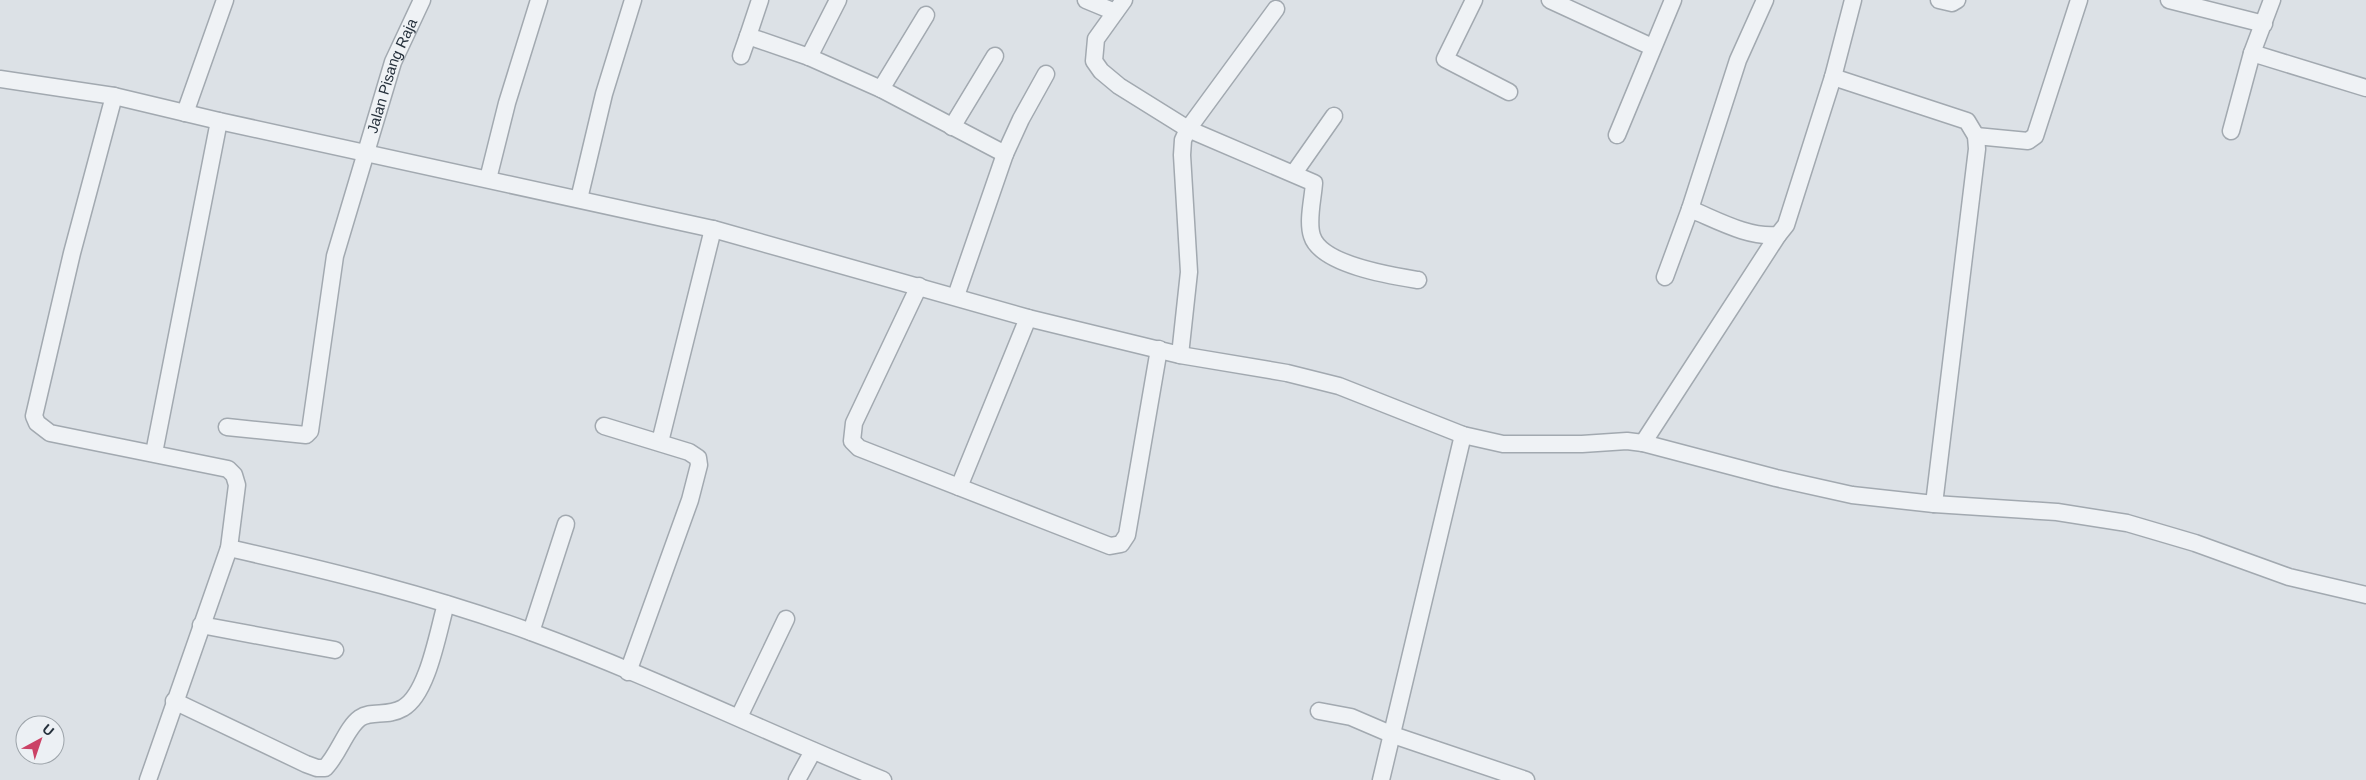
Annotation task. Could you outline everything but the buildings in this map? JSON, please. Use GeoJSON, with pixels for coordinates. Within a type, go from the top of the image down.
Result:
{"type":"FeatureCollection","features":[{"type":"Feature","properties":{"kind":"street"},"geometry":{"type":"LineString","coordinates":[[185,113],[225,0]]}},
{"type":"Feature","properties":{"kind":"street","name":"Jalan Pisang Raja"},"geometry":{"type":"LineString","coordinates":[[227,427],[306,435],[310,431],[336,256],[393,62],[422,0]]}},
{"type":"Feature","properties":{"kind":"street"},"geometry":{"type":"LineString","coordinates":[[488,179],[507,102],[538,0]]}},
{"type":"Feature","properties":{"kind":"street"},"geometry":{"type":"LineString","coordinates":[[579,199],[604,94],[633,0]]}},
{"type":"Feature","properties":{"kind":"street"},"geometry":{"type":"LineString","coordinates":[[741,56],[760,0]]}},
{"type":"Feature","properties":{"kind":"street"},"geometry":{"type":"LineString","coordinates":[[809,57],[838,0]]}},
{"type":"Feature","properties":{"kind":"street"},"geometry":{"type":"LineString","coordinates":[[1086,0],[1119,6],[1096,39],[1094,61],[1101,71],[1119,86],[1188,129],[1314,183],[1312,236],[1318,248],[1340,260],[1378,274],[1418,280]]}},
{"type":"Feature","properties":{"kind":"street"},"geometry":{"type":"LineString","coordinates":[[1474,0],[1445,59],[1509,92]]}},
{"type":"Feature","properties":{"kind":"street"},"geometry":{"type":"LineString","coordinates":[[1617,135],[1673,0]]}},
{"type":"Feature","properties":{"kind":"street"},"geometry":{"type":"LineString","coordinates":[[1665,277],[1690,209],[1738,60],[1765,0]]}},
{"type":"Feature","properties":{"kind":"street"},"geometry":{"type":"LineString","coordinates":[[1643,443],[1786,225],[1833,77],[1853,0]]}},
{"type":"Feature","properties":{"kind":"street"},"geometry":{"type":"LineString","coordinates":[[1939,0],[1952,3],[1957,0]]}},
{"type":"Feature","properties":{"kind":"street"},"geometry":{"type":"LineString","coordinates":[[1976,136],[2028,141],[2035,136],[2079,0]]}},
{"type":"Feature","properties":{"kind":"street"},"geometry":{"type":"LineString","coordinates":[[2170,0],[2264,24]]}},
{"type":"Feature","properties":{"kind":"street"},"geometry":{"type":"LineString","coordinates":[[2230,131],[2252,54],[2272,0]]}},
{"type":"Feature","properties":{"kind":"street"},"geometry":{"type":"LineString","coordinates":[[1554,1],[1652,47]]}},
{"type":"Feature","properties":{"kind":"street"},"geometry":{"type":"LineString","coordinates":[[1180,355],[1189,272],[1182,155],[1183,140],[1188,129],[1276,9]]}},
{"type":"Feature","properties":{"kind":"street"},"geometry":{"type":"LineString","coordinates":[[881,89],[926,15]]}},
{"type":"Feature","properties":{"kind":"street"},"geometry":{"type":"LineString","coordinates":[[748,36],[809,57],[881,89],[1005,154]]}},
{"type":"Feature","properties":{"kind":"street"},"geometry":{"type":"LineString","coordinates":[[2252,54],[2366,88]]}},
{"type":"Feature","properties":{"kind":"street"},"geometry":{"type":"LineString","coordinates":[[952,127],[995,56]]}},
{"type":"Feature","properties":{"kind":"street"},"geometry":{"type":"LineString","coordinates":[[956,296],[1005,154],[1021,119],[1046,74]]}},
{"type":"Feature","properties":{"kind":"street"},"geometry":{"type":"LineString","coordinates":[[1833,77],[1966,121],[1976,136],[1977,149],[1934,504]]}},
{"type":"Feature","properties":{"kind":"street"},"geometry":{"type":"LineString","coordinates":[[0,79],[114,96],[218,121],[713,229],[956,296],[1028,318],[1180,355],[1287,373],[1339,386],[1463,435],[1503,444],[1582,444],[1627,441],[1643,443],[1776,478],[1852,495],[1934,504],[2057,512],[2128,523],[2195,543],[2289,577],[2366,595]]}},
{"type":"Feature","properties":{"kind":"street"},"geometry":{"type":"LineString","coordinates":[[114,96],[72,253],[34,416],[37,423],[50,433],[228,469],[234,475],[237,485],[229,548],[148,780]]}},
{"type":"Feature","properties":{"kind":"street"},"geometry":{"type":"LineString","coordinates":[[1294,173],[1334,116]]}},
{"type":"Feature","properties":{"kind":"street"},"geometry":{"type":"LineString","coordinates":[[154,453],[218,121]]}},
{"type":"Feature","properties":{"kind":"street"},"geometry":{"type":"LineString","coordinates":[[1690,209],[1744,230],[1764,235],[1778,235]]}},
{"type":"Feature","properties":{"kind":"street"},"geometry":{"type":"LineString","coordinates":[[660,442],[713,229]]}},
{"type":"Feature","properties":{"kind":"street"},"geometry":{"type":"LineString","coordinates":[[919,286],[854,424],[852,441],[859,448],[1110,546],[1121,544],[1127,535],[1158,349]]}},
{"type":"Feature","properties":{"kind":"street"},"geometry":{"type":"LineString","coordinates":[[959,487],[1028,318]]}},
{"type":"Feature","properties":{"kind":"street"},"geometry":{"type":"LineString","coordinates":[[604,426],[660,442],[694,455],[698,458],[699,465],[690,500],[628,672]]}},
{"type":"Feature","properties":{"kind":"street"},"geometry":{"type":"LineString","coordinates":[[1381,780],[1463,435]]}},
{"type":"Feature","properties":{"kind":"street"},"geometry":{"type":"LineString","coordinates":[[531,632],[566,524]]}},
{"type":"Feature","properties":{"kind":"street"},"geometry":{"type":"LineString","coordinates":[[229,548],[339,572],[531,632],[739,717],[883,780]]}},
{"type":"Feature","properties":{"kind":"street"},"geometry":{"type":"LineString","coordinates":[[174,701],[306,764],[317,768],[325,768],[335,758],[351,728],[359,719],[369,714],[383,715],[403,709],[412,702],[421,690],[446,604]]}},
{"type":"Feature","properties":{"kind":"street"},"geometry":{"type":"LineString","coordinates":[[739,717],[786,619]]}},
{"type":"Feature","properties":{"kind":"street"},"geometry":{"type":"LineString","coordinates":[[201,625],[335,650]]}},
{"type":"Feature","properties":{"kind":"street"},"geometry":{"type":"LineString","coordinates":[[1319,711],[1351,717],[1393,735],[1526,780]]}},
{"type":"Feature","properties":{"kind":"street"},"geometry":{"type":"LineString","coordinates":[[797,780],[813,751]]}}]}
